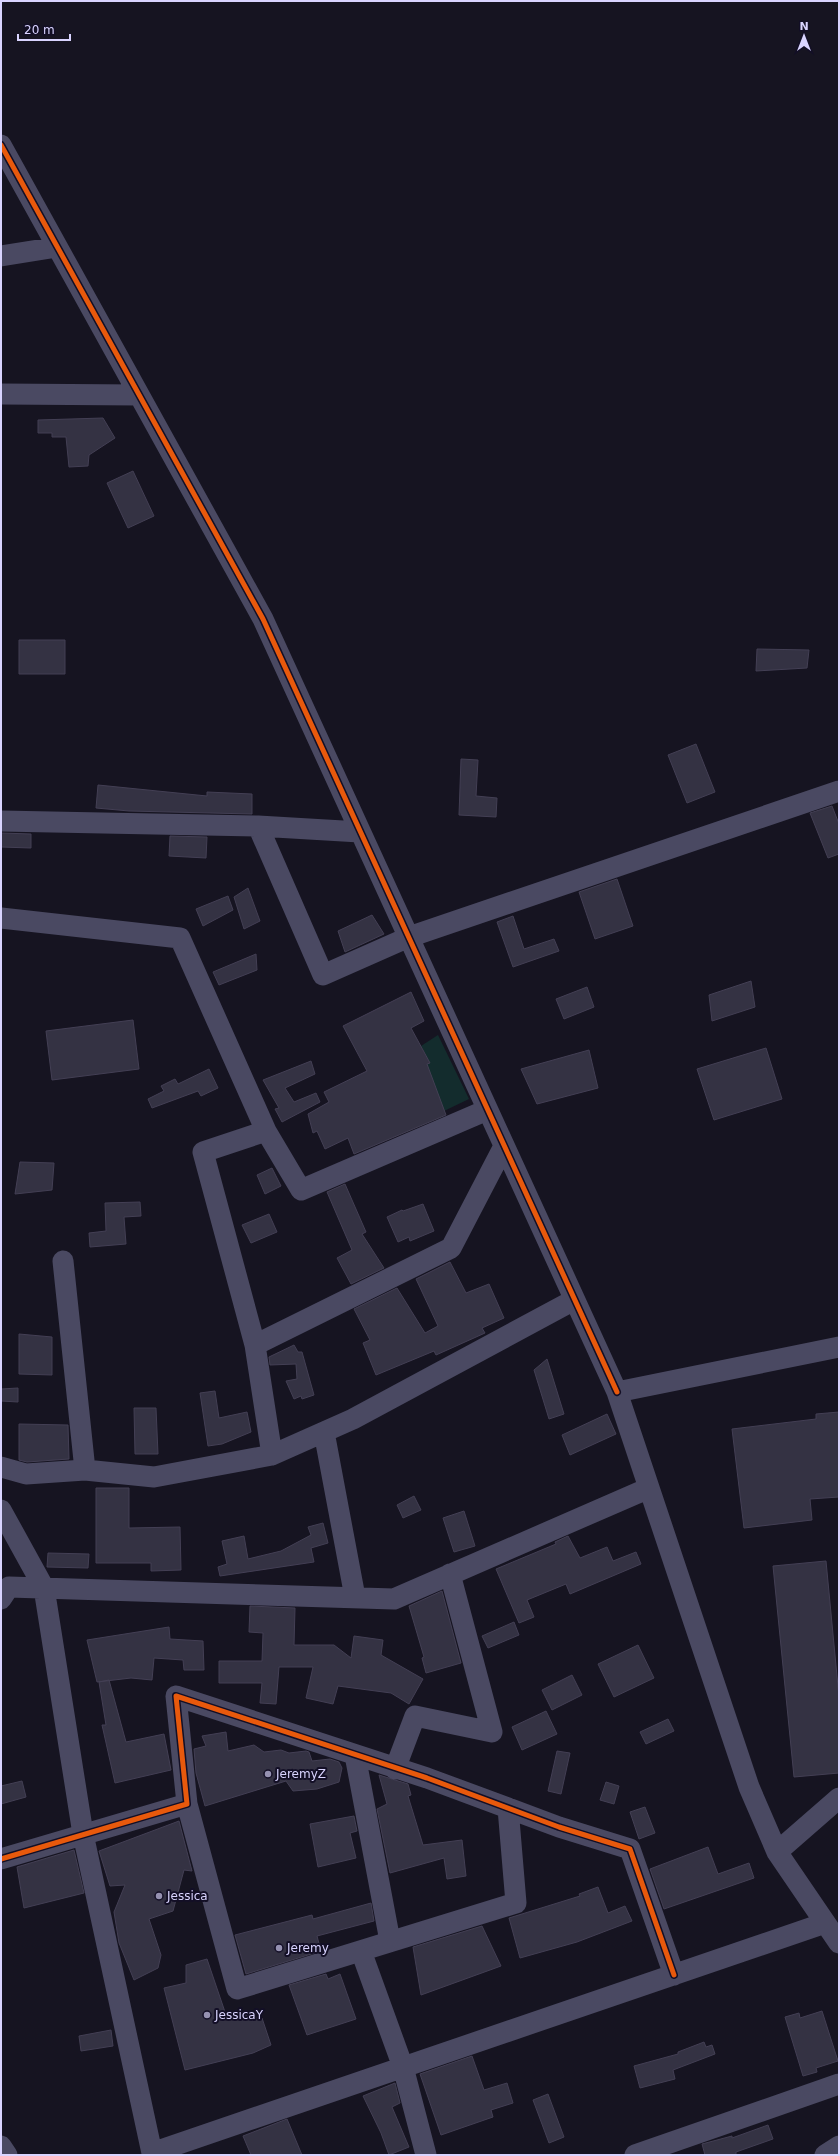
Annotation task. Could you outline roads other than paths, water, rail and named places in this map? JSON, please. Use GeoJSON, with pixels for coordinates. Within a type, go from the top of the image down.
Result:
{"type":"FeatureCollection","features":[{"type":"Feature","properties":{"kind":"street"},"geometry":{"type":"LineString","coordinates":[[1,145],[263,619],[616,1392],[750,1787],[777,1852],[839,1943]]}},
{"type":"Feature","properties":{"kind":"street"},"geometry":{"type":"LineString","coordinates":[[1,256],[57,247]]}},
{"type":"Feature","properties":{"kind":"street"},"geometry":{"type":"LineString","coordinates":[[1,394],[139,396]]}},
{"type":"Feature","properties":{"kind":"street"},"geometry":{"type":"LineString","coordinates":[[258,826],[323,975],[409,937],[839,791]]}},
{"type":"Feature","properties":{"kind":"street"},"geometry":{"type":"LineString","coordinates":[[1,821],[258,826],[360,832]]}},
{"type":"Feature","properties":{"kind":"street"},"geometry":{"type":"LineString","coordinates":[[1,918],[180,938],[266,1131],[301,1190],[488,1110]]}},
{"type":"Feature","properties":{"kind":"street"},"geometry":{"type":"LineString","coordinates":[[266,1131],[203,1152],[255,1345],[272,1455]]}},
{"type":"Feature","properties":{"kind":"street"},"geometry":{"type":"LineString","coordinates":[[255,1345],[451,1248],[504,1146]]}},
{"type":"Feature","properties":{"kind":"street"},"geometry":{"type":"LineString","coordinates":[[63,1261],[85,1470]]}},
{"type":"Feature","properties":{"kind":"street"},"geometry":{"type":"LineString","coordinates":[[1,1467],[26,1474],[85,1470],[154,1477],[272,1455],[353,1419],[574,1300]]}},
{"type":"Feature","properties":{"kind":"street"},"geometry":{"type":"LineString","coordinates":[[616,1392],[839,1347]]}},
{"type":"Feature","properties":{"kind":"street"},"geometry":{"type":"LineString","coordinates":[[324,1432],[355,1598]]}},
{"type":"Feature","properties":{"kind":"street"},"geometry":{"type":"LineString","coordinates":[[1,1599],[9,1587],[394,1599],[649,1488]]}},
{"type":"Feature","properties":{"kind":"street"},"geometry":{"type":"LineString","coordinates":[[1,1510],[44,1588],[83,1834],[153,2154],[825,1923]]}},
{"type":"Feature","properties":{"kind":"street"},"geometry":{"type":"LineString","coordinates":[[394,1769],[415,1716],[492,1732],[450,1574]]}},
{"type":"Feature","properties":{"kind":"street"},"geometry":{"type":"LineString","coordinates":[[508,1808],[516,1903],[237,1989],[188,1804],[176,1696],[394,1769],[427,1778],[508,1808],[559,1827],[630,1848],[674,1975]]}},
{"type":"Feature","properties":{"kind":"street"},"geometry":{"type":"LineString","coordinates":[[355,1755],[390,1941]]}},
{"type":"Feature","properties":{"kind":"street"},"geometry":{"type":"LineString","coordinates":[[777,1852],[839,1798]]}},
{"type":"Feature","properties":{"kind":"street"},"geometry":{"type":"LineString","coordinates":[[1,1859],[188,1804]]}},
{"type":"Feature","properties":{"kind":"street"},"geometry":{"type":"LineString","coordinates":[[361,1951],[403,2067],[426,2155]]}},
{"type":"Feature","properties":{"kind":"street"},"geometry":{"type":"LineString","coordinates":[[635,2155],[839,2084]]}},
{"type":"Feature","properties":{"kind":"street"},"geometry":{"type":"LineString","coordinates":[[1,2146],[7,2155]]}},
{"type":"Feature","properties":{"kind":"street"},"geometry":{"type":"LineString","coordinates":[[825,2155],[839,2146]]}},
{"type":"Feature","properties":{"kind":"place","name":"JeremyZ"},"geometry":{"type":"Point","coordinates":[268,1774]}},
{"type":"Feature","properties":{"kind":"place","name":"Jessica"},"geometry":{"type":"Point","coordinates":[159,1896]}},
{"type":"Feature","properties":{"kind":"place","name":"Jeremy"},"geometry":{"type":"Point","coordinates":[279,1948]}},
{"type":"Feature","properties":{"kind":"place","name":"JessicaY"},"geometry":{"type":"Point","coordinates":[207,2015]}}]}
